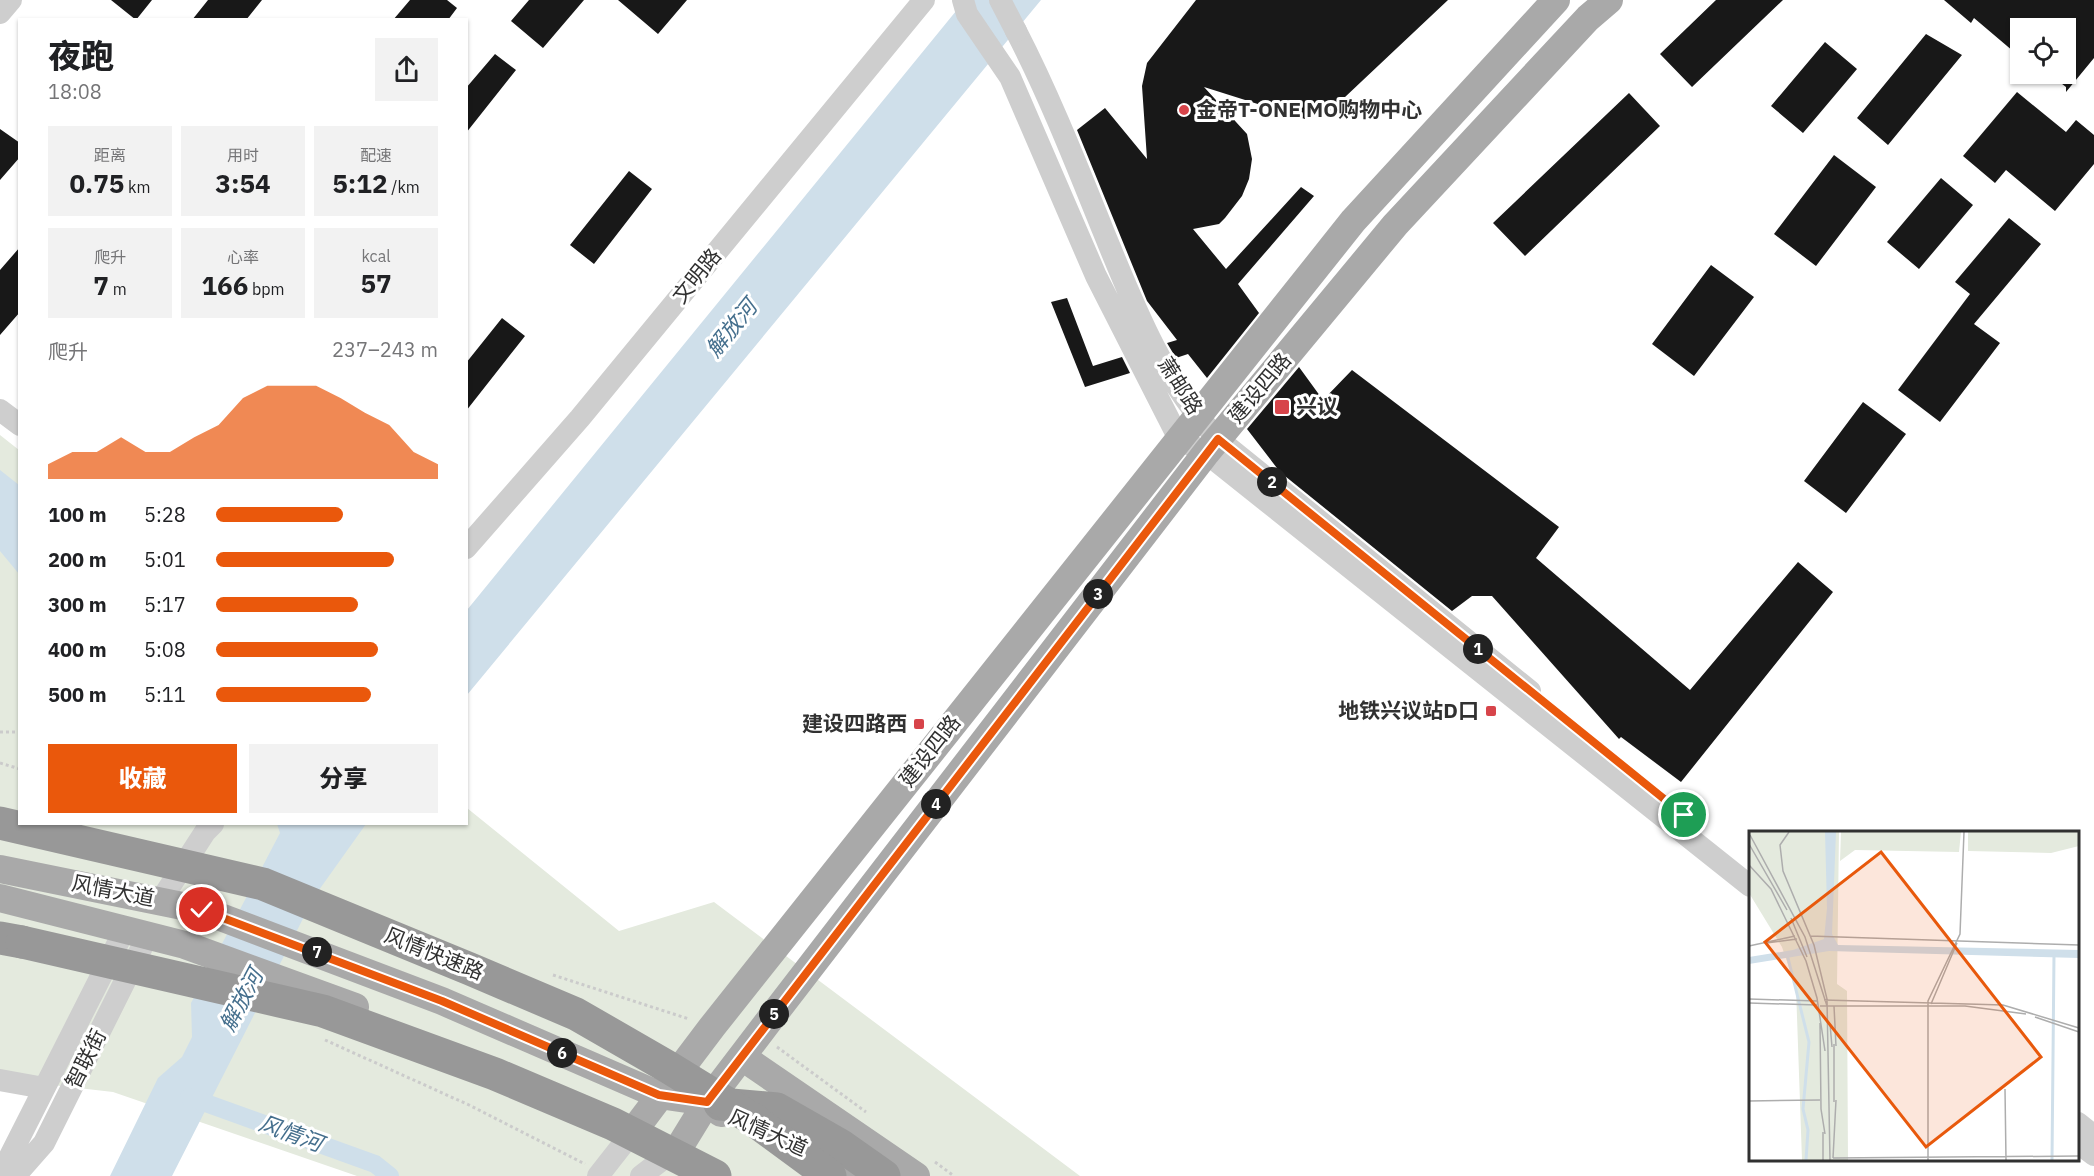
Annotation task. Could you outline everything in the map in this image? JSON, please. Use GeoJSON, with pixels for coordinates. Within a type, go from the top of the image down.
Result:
{"type":"FeatureCollection","features":[{"type":"Feature","properties":{"kind":"highway","name":"风情快速路"},"geometry":{"type":"LineString","coordinates":[[0,823],[263,884],[480,973],[576,1014],[668,1067],[751,1118],[830,1176]]}},
{"type":"Feature","properties":{"kind":"highway"},"geometry":{"type":"LineString","coordinates":[[0,938],[323,1011],[538,1092],[613,1124],[715,1176]]}},
{"type":"Feature","properties":{"kind":"highway"},"geometry":{"type":"LineString","coordinates":[[707,1102],[777,1109],[840,1145],[884,1176]]}},
{"type":"Feature","properties":{"kind":"main road","name":"建设四路"},"geometry":{"type":"LineString","coordinates":[[638,1125],[712,1027],[1353,221],[1556,0]]}},
{"type":"Feature","properties":{"kind":"main road","name":"建设四路"},"geometry":{"type":"LineString","coordinates":[[680,1146],[707,1102],[1212,446],[1395,225],[1588,18],[1610,0]]}},
{"type":"Feature","properties":{"kind":"main road","name":"风情大道"},"geometry":{"type":"LineString","coordinates":[[0,869],[202,910],[442,1001],[659,1095],[707,1102],[737,1124],[834,1163],[854,1176]]}},
{"type":"Feature","properties":{"kind":"main road","name":"风情大道"},"geometry":{"type":"LineString","coordinates":[[0,898],[185,945],[298,985],[599,1104],[735,1176]]}},
{"type":"Feature","properties":{"kind":"main road"},"geometry":{"type":"LineString","coordinates":[[742,1057],[921,1166]]}},
{"type":"Feature","properties":{"kind":"street"},"geometry":{"type":"LineString","coordinates":[[0,13],[11,0]]}},
{"type":"Feature","properties":{"kind":"street","name":"文明路"},"geometry":{"type":"LineString","coordinates":[[468,546],[580,418],[924,0]]}},
{"type":"Feature","properties":{"kind":"street","name":"萧邮路"},"geometry":{"type":"LineString","coordinates":[[1000,0],[1047,90],[1138,317],[1212,446],[1749,868]]}},
{"type":"Feature","properties":{"kind":"street"},"geometry":{"type":"LineString","coordinates":[[965,7],[1010,77],[1096,276],[1179,439],[1212,446],[1509,694],[1749,885]]}},
{"type":"Feature","properties":{"kind":"street"},"geometry":{"type":"LineString","coordinates":[[0,410],[18,424]]}},
{"type":"Feature","properties":{"kind":"street"},"geometry":{"type":"LineString","coordinates":[[161,900],[205,832],[212,825]]}},
{"type":"Feature","properties":{"kind":"street","name":"智联街"},"geometry":{"type":"LineString","coordinates":[[6,1176],[5,1166],[44,1088],[136,932]]}},
{"type":"Feature","properties":{"kind":"street","name":"智联街"},"geometry":{"type":"LineString","coordinates":[[15,1176],[44,1143],[136,932]]}},
{"type":"Feature","properties":{"kind":"street"},"geometry":{"type":"LineString","coordinates":[[0,1080],[44,1088]]}},
{"type":"Feature","properties":{"kind":"street"},"geometry":{"type":"LineString","coordinates":[[2079,1124],[2094,1136]]}},
{"type":"Feature","properties":{"kind":"street"},"geometry":{"type":"LineString","coordinates":[[599,1174],[638,1125]]}},
{"type":"Feature","properties":{"kind":"street"},"geometry":{"type":"LineString","coordinates":[[2079,1144],[2094,1155]]}},
{"type":"Feature","properties":{"kind":"street"},"geometry":{"type":"LineString","coordinates":[[641,1176],[680,1146]]}},
{"type":"Feature","properties":{"kind":"path"},"geometry":{"type":"LineString","coordinates":[[0,732],[18,732]]}},
{"type":"Feature","properties":{"kind":"path"},"geometry":{"type":"LineString","coordinates":[[0,763],[18,768]]}},
{"type":"Feature","properties":{"kind":"path"},"geometry":{"type":"LineString","coordinates":[[544,972],[712,1027]]}},
{"type":"Feature","properties":{"kind":"path"},"geometry":{"type":"LineString","coordinates":[[760,1035],[871,1116]]}},
{"type":"Feature","properties":{"kind":"path"},"geometry":{"type":"LineString","coordinates":[[323,1040],[469,1105],[599,1174]]}},
{"type":"Feature","properties":{"kind":"path"},"geometry":{"type":"LineString","coordinates":[[921,1166],[954,1176]]}},
{"type":"Feature","properties":{"kind":"shaded area"},"geometry":{"type":"Polygon","coordinates":[[[0,435],[18,449],[18,825],[468,825],[468,809],[619,931],[714,902],[1080,1176],[357,1176],[113,1092],[0,1079],[0,435]]]}},
{"type":"Feature","properties":{"kind":"water","name":"解放河"},"geometry":{"type":"Polygon","coordinates":[[[965,0],[1041,0],[468,694],[468,609],[965,0]]]}},
{"type":"Feature","properties":{"kind":"water"},"geometry":{"type":"Polygon","coordinates":[[[0,470],[18,484],[18,573],[0,551],[0,470]]]}},
{"type":"Feature","properties":{"kind":"water","name":"解放河"},"geometry":{"type":"Polygon","coordinates":[[[277,825],[365,825],[314,897],[172,1176],[110,1176],[158,1078],[182,1057],[192,1037],[191,1003],[280,833],[277,825]]]}},
{"type":"Feature","properties":{"kind":"building"},"geometry":{"type":"Polygon","coordinates":[[[111,0],[152,0],[138,18],[134,18],[111,0]]]}},
{"type":"Feature","properties":{"kind":"building"},"geometry":{"type":"Polygon","coordinates":[[[208,0],[262,0],[248,18],[194,18],[208,0]]]}},
{"type":"Feature","properties":{"kind":"building"},"geometry":{"type":"Polygon","coordinates":[[[410,0],[447,0],[457,8],[450,18],[395,18],[410,0]]]}},
{"type":"Feature","properties":{"kind":"building"},"geometry":{"type":"Polygon","coordinates":[[[529,0],[584,0],[543,48],[511,21],[529,0]]]}},
{"type":"Feature","properties":{"kind":"building"},"geometry":{"type":"Polygon","coordinates":[[[618,0],[687,0],[658,34],[618,0]]]}},
{"type":"Feature","properties":{"kind":"building","name":"金帝T-ONE MO购物中心"},"geometry":{"type":"Polygon","coordinates":[[[1196,0],[1448,0],[1327,114],[1305,119],[1204,87],[1247,134],[1252,159],[1249,179],[1242,196],[1225,218],[1219,224],[1193,229],[1226,269],[1301,187],[1314,196],[1238,284],[1259,313],[1207,378],[1188,354],[1176,358],[1167,343],[1177,340],[1147,301],[1077,130],[1105,108],[1147,159],[1142,86],[1147,63],[1196,0]]]}},
{"type":"Feature","properties":{"kind":"building"},"geometry":{"type":"Polygon","coordinates":[[[1716,0],[1783,0],[1692,87],[1660,54],[1716,0]]]}},
{"type":"Feature","properties":{"kind":"building"},"geometry":{"type":"Polygon","coordinates":[[[1944,0],[2094,0],[2094,58],[2076,80],[2076,18],[2010,18],[2010,49],[1974,18],[1971,23],[1944,0]]]}},
{"type":"Feature","properties":{"kind":"building"},"geometry":{"type":"Polygon","coordinates":[[[1926,34],[1962,55],[1888,145],[1857,118],[1926,34]]]}},
{"type":"Feature","properties":{"kind":"building"},"geometry":{"type":"Polygon","coordinates":[[[1825,42],[1857,69],[1803,133],[1771,106],[1825,42]]]}},
{"type":"Feature","properties":{"kind":"building"},"geometry":{"type":"Polygon","coordinates":[[[495,54],[516,70],[468,130],[468,86],[495,54]]]}},
{"type":"Feature","properties":{"kind":"building"},"geometry":{"type":"Polygon","coordinates":[[[2062,84],[2073,84],[2066,92],[2066,87],[2062,84]]]}},
{"type":"Feature","properties":{"kind":"building"},"geometry":{"type":"Polygon","coordinates":[[[2017,92],[2066,132],[2076,120],[2094,135],[2094,164],[2055,211],[2006,170],[1995,183],[1963,156],[2017,92]]]}},
{"type":"Feature","properties":{"kind":"building"},"geometry":{"type":"Polygon","coordinates":[[[1629,93],[1660,126],[1525,256],[1493,223],[1629,93]]]}},
{"type":"Feature","properties":{"kind":"building"},"geometry":{"type":"Polygon","coordinates":[[[0,129],[18,142],[18,159],[0,180],[0,129]]]}},
{"type":"Feature","properties":{"kind":"building"},"geometry":{"type":"Polygon","coordinates":[[[1834,155],[1876,187],[1816,266],[1774,234],[1834,155]]]}},
{"type":"Feature","properties":{"kind":"building"},"geometry":{"type":"Polygon","coordinates":[[[629,171],[652,189],[594,264],[570,245],[629,171]]]}},
{"type":"Feature","properties":{"kind":"building"},"geometry":{"type":"Polygon","coordinates":[[[1941,178],[1973,205],[1919,269],[1887,242],[1941,178]]]}},
{"type":"Feature","properties":{"kind":"building"},"geometry":{"type":"Polygon","coordinates":[[[2009,218],[2041,244],[1974,324],[2000,343],[1940,422],[1898,390],[1970,294],[1955,282],[2009,218]]]}},
{"type":"Feature","properties":{"kind":"building"},"geometry":{"type":"Polygon","coordinates":[[[18,249],[18,314],[0,335],[0,270],[18,249]]]}},
{"type":"Feature","properties":{"kind":"building"},"geometry":{"type":"Polygon","coordinates":[[[1711,265],[1754,297],[1694,376],[1652,344],[1711,265]]]}},
{"type":"Feature","properties":{"kind":"building"},"geometry":{"type":"Polygon","coordinates":[[[1067,298],[1093,366],[1122,357],[1130,373],[1085,387],[1051,302],[1067,298]]]}},
{"type":"Feature","properties":{"kind":"building"},"geometry":{"type":"Polygon","coordinates":[[[502,318],[525,336],[468,408],[468,360],[502,318]]]}},
{"type":"Feature","properties":{"kind":"building"},"geometry":{"type":"Polygon","coordinates":[[[1299,367],[1323,400],[1352,370],[1559,527],[1536,558],[1690,690],[1798,562],[1833,592],[1681,782],[1621,737],[1619,739],[1492,596],[1472,596],[1452,611],[1280,472],[1247,429],[1299,367]]]}},
{"type":"Feature","properties":{"kind":"building"},"geometry":{"type":"Polygon","coordinates":[[[1863,402],[1906,434],[1846,513],[1804,481],[1863,402]]]}},
{"type":"Feature","properties":{"kind":"waterway","name":"风情河"},"geometry":{"type":"LineString","coordinates":[[189,1097],[375,1164],[390,1176]]}},
{"type":"Feature","properties":{"kind":"place","name":"金帝T-ONE MO购物中心"},"geometry":{"type":"Point","coordinates":[1184,110]}},
{"type":"Feature","properties":{"kind":"place","name":"兴议"},"geometry":{"type":"Point","coordinates":[1282,407]}},
{"type":"Feature","properties":{"kind":"place","name":"地铁兴议站D口"},"geometry":{"type":"Point","coordinates":[1491,711]}},
{"type":"Feature","properties":{"kind":"place","name":"建设四路西"},"geometry":{"type":"Point","coordinates":[919,724]}},
{"type":"Feature","properties":{"kind":"route"},"geometry":{"type":"LineString","coordinates":[[202,910],[442,1001],[659,1095],[707,1102],[1218,439],[1684,815]]}}]}
